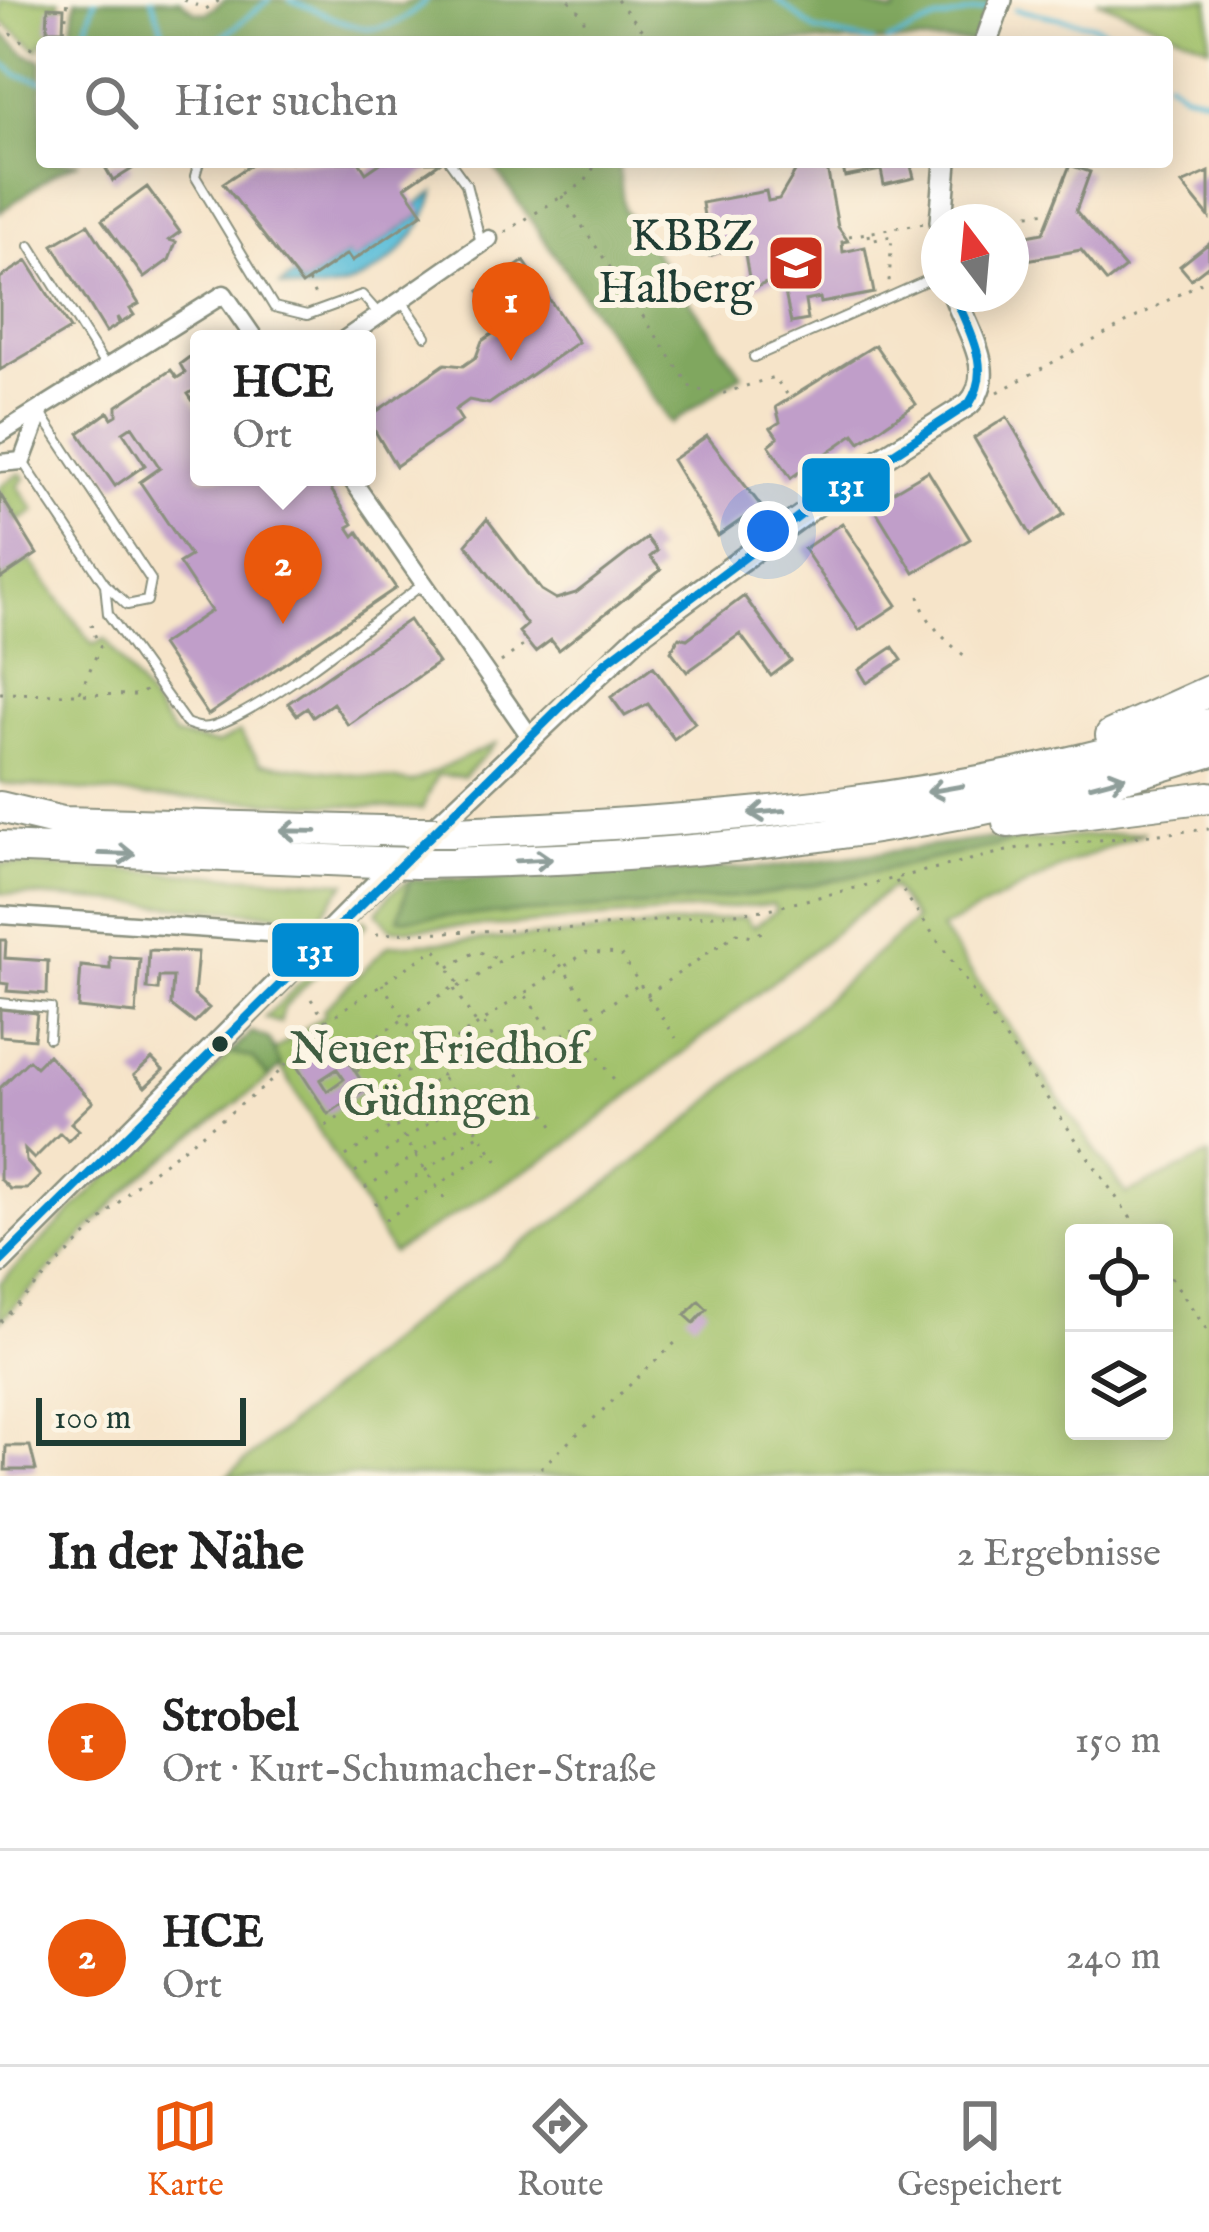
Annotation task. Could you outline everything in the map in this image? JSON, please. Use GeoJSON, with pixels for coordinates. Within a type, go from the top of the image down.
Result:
{"type":"FeatureCollection","features":[{"type":"Feature","properties":{"kind":"highway"},"geometry":{"type":"LineString","coordinates":[[1005,777],[1209,691]]}},
{"type":"Feature","properties":{"kind":"highway"},"geometry":{"type":"LineString","coordinates":[[0,847],[377,862],[455,832],[791,810],[1005,777],[1209,724]]}},
{"type":"Feature","properties":{"kind":"highway"},"geometry":{"type":"LineString","coordinates":[[870,830],[1084,787],[1209,752]]}},
{"type":"Feature","properties":{"kind":"highway"},"geometry":{"type":"LineString","coordinates":[[0,818],[416,847],[657,853],[870,830],[980,826],[1209,796]]}},
{"type":"Feature","properties":{"kind":"highway"},"geometry":{"type":"LineString","coordinates":[[0,807],[63,822]]}},
{"type":"Feature","properties":{"kind":"street"},"geometry":{"type":"LineString","coordinates":[[988,36],[1001,0]]}},
{"type":"Feature","properties":{"kind":"street"},"geometry":{"type":"LineString","coordinates":[[946,168],[946,204]]}},
{"type":"Feature","properties":{"kind":"street"},"geometry":{"type":"LineString","coordinates":[[359,330],[485,242]]}},
{"type":"Feature","properties":{"kind":"street"},"geometry":{"type":"LineString","coordinates":[[0,434],[224,294],[250,330]]}},
{"type":"Feature","properties":{"kind":"street"},"geometry":{"type":"LineString","coordinates":[[0,1262],[529,735],[644,631],[857,475],[969,404],[981,389],[983,373],[961,312]]}},
{"type":"Feature","properties":{"kind":"street"},"geometry":{"type":"LineString","coordinates":[[0,463],[22,461],[41,410]]}},
{"type":"Feature","properties":{"kind":"street"},"geometry":{"type":"LineString","coordinates":[[356,486],[529,735]]}},
{"type":"Feature","properties":{"kind":"street"},"geometry":{"type":"LineString","coordinates":[[0,915],[269,933],[305,957]]}},
{"type":"Feature","properties":{"kind":"lane"},"geometry":{"type":"LineString","coordinates":[[197,168],[195,176],[274,307],[307,315],[362,295],[380,316]]}},
{"type":"Feature","properties":{"kind":"lane"},"geometry":{"type":"LineString","coordinates":[[454,168],[466,184],[485,242]]}},
{"type":"Feature","properties":{"kind":"lane"},"geometry":{"type":"LineString","coordinates":[[30,246],[107,368]]}},
{"type":"Feature","properties":{"kind":"lane"},"geometry":{"type":"LineString","coordinates":[[754,357],[921,285]]}},
{"type":"Feature","properties":{"kind":"lane"},"geometry":{"type":"LineString","coordinates":[[402,300],[426,336]]}},
{"type":"Feature","properties":{"kind":"lane"},"geometry":{"type":"LineString","coordinates":[[22,461],[105,584],[127,605],[147,601],[151,580],[43,423],[41,410]]}},
{"type":"Feature","properties":{"kind":"lane"},"geometry":{"type":"LineString","coordinates":[[105,584],[108,614],[186,723],[215,726],[271,693],[424,584]]}},
{"type":"Feature","properties":{"kind":"lane"},"geometry":{"type":"LineString","coordinates":[[0,1003],[51,1008],[49,1038]]}},
{"type":"Feature","properties":{"kind":"path"},"geometry":{"type":"LineString","coordinates":[[64,36],[68,0]]}},
{"type":"Feature","properties":{"kind":"path"},"geometry":{"type":"LineString","coordinates":[[184,0],[206,9],[220,0]]}},
{"type":"Feature","properties":{"kind":"path"},"geometry":{"type":"LineString","coordinates":[[569,0],[584,16],[588,36]]}},
{"type":"Feature","properties":{"kind":"path"},"geometry":{"type":"LineString","coordinates":[[617,0],[648,36]]}},
{"type":"Feature","properties":{"kind":"path"},"geometry":{"type":"LineString","coordinates":[[0,26],[36,52]]}},
{"type":"Feature","properties":{"kind":"path"},"geometry":{"type":"LineString","coordinates":[[485,242],[585,182],[593,168]]}},
{"type":"Feature","properties":{"kind":"path"},"geometry":{"type":"LineString","coordinates":[[562,196],[692,389],[724,393],[774,377],[787,394]]}},
{"type":"Feature","properties":{"kind":"path"},"geometry":{"type":"LineString","coordinates":[[1029,216],[1051,212]]}},
{"type":"Feature","properties":{"kind":"path"},"geometry":{"type":"LineString","coordinates":[[849,236],[921,225]]}},
{"type":"Feature","properties":{"kind":"path"},"geometry":{"type":"LineString","coordinates":[[868,232],[870,241],[892,236],[892,300]]}},
{"type":"Feature","properties":{"kind":"path"},"geometry":{"type":"LineString","coordinates":[[969,404],[1209,278]]}},
{"type":"Feature","properties":{"kind":"path"},"geometry":{"type":"LineString","coordinates":[[308,281],[312,295]]}},
{"type":"Feature","properties":{"kind":"path"},"geometry":{"type":"LineString","coordinates":[[919,596],[947,643],[965,656]]}},
{"type":"Feature","properties":{"kind":"path"},"geometry":{"type":"LineString","coordinates":[[78,694],[100,647],[91,626],[108,614]]}},
{"type":"Feature","properties":{"kind":"path"},"geometry":{"type":"LineString","coordinates":[[484,674],[527,642]]}},
{"type":"Feature","properties":{"kind":"path"},"geometry":{"type":"LineString","coordinates":[[0,693],[33,698],[140,695],[157,681]]}},
{"type":"Feature","properties":{"kind":"path"},"geometry":{"type":"LineString","coordinates":[[376,934],[583,928],[752,912],[1019,848],[1209,829]]}},
{"type":"Feature","properties":{"kind":"path"},"geometry":{"type":"LineString","coordinates":[[896,880],[1135,1224]]}},
{"type":"Feature","properties":{"kind":"path"},"geometry":{"type":"LineString","coordinates":[[647,995],[737,933],[753,936],[766,930]]}},
{"type":"Feature","properties":{"kind":"path"},"geometry":{"type":"LineString","coordinates":[[348,1055],[518,951],[541,948],[564,968],[595,1013]]}},
{"type":"Feature","properties":{"kind":"path"},"geometry":{"type":"LineString","coordinates":[[326,1021],[435,949],[480,1024],[553,1126]]}},
{"type":"Feature","properties":{"kind":"path"},"geometry":{"type":"LineString","coordinates":[[448,968],[477,950],[489,952],[500,962]]}},
{"type":"Feature","properties":{"kind":"path"},"geometry":{"type":"LineString","coordinates":[[326,1126],[586,952],[620,954],[676,1038]]}},
{"type":"Feature","properties":{"kind":"path"},"geometry":{"type":"LineString","coordinates":[[382,984],[498,1162]]}},
{"type":"Feature","properties":{"kind":"path"},"geometry":{"type":"LineString","coordinates":[[513,1067],[640,984]]}},
{"type":"Feature","properties":{"kind":"path"},"geometry":{"type":"LineString","coordinates":[[525,994],[555,1040]]}},
{"type":"Feature","properties":{"kind":"path"},"geometry":{"type":"LineString","coordinates":[[311,999],[374,1095]]}},
{"type":"Feature","properties":{"kind":"path"},"geometry":{"type":"LineString","coordinates":[[577,1025],[615,1082]]}},
{"type":"Feature","properties":{"kind":"path"},"geometry":{"type":"LineString","coordinates":[[3,1321],[141,1180],[267,1085],[287,1063]]}},
{"type":"Feature","properties":{"kind":"path"},"geometry":{"type":"LineString","coordinates":[[442,1076],[394,1108],[394,1124],[444,1198]]}},
{"type":"Feature","properties":{"kind":"path"},"geometry":{"type":"LineString","coordinates":[[346,1156],[449,1088]]}},
{"type":"Feature","properties":{"kind":"path"},"geometry":{"type":"LineString","coordinates":[[355,1172],[460,1103]]}},
{"type":"Feature","properties":{"kind":"path"},"geometry":{"type":"LineString","coordinates":[[365,1188],[470,1119]]}},
{"type":"Feature","properties":{"kind":"path"},"geometry":{"type":"LineString","coordinates":[[375,1204],[480,1134]]}},
{"type":"Feature","properties":{"kind":"path"},"geometry":{"type":"LineString","coordinates":[[385,1220],[490,1150]]}},
{"type":"Feature","properties":{"kind":"path"},"geometry":{"type":"LineString","coordinates":[[1173,1280],[1209,1333]]}},
{"type":"Feature","properties":{"kind":"path"},"geometry":{"type":"LineString","coordinates":[[532,1476],[677,1342]]}},
{"type":"Feature","properties":{"kind":"green space"},"geometry":{"type":"Polygon","coordinates":[[[0,0],[59,0],[62,36],[36,36],[36,48],[0,20],[0,0]]]}},
{"type":"Feature","properties":{"kind":"green space"},"geometry":{"type":"Polygon","coordinates":[[[76,0],[180,0],[195,12],[206,13],[225,0],[371,0],[400,5],[416,0],[851,0],[894,13],[900,0],[991,0],[976,36],[71,36],[76,0]]]}},
{"type":"Feature","properties":{"kind":"green space"},"geometry":{"type":"Polygon","coordinates":[[[1097,0],[1209,0],[1209,46],[1097,0]]]}},
{"type":"Feature","properties":{"kind":"green space"},"geometry":{"type":"Polygon","coordinates":[[[0,31],[36,58],[36,168],[65,168],[0,212],[0,31]]]}},
{"type":"Feature","properties":{"kind":"green space"},"geometry":{"type":"Polygon","coordinates":[[[495,168],[619,168],[624,210],[742,374],[671,424],[495,168]]]}},
{"type":"Feature","properties":{"kind":"green space"},"geometry":{"type":"Polygon","coordinates":[[[21,473],[25,478],[18,486],[35,511],[19,521],[0,495],[0,486],[21,473]]]}},
{"type":"Feature","properties":{"kind":"green space"},"geometry":{"type":"Polygon","coordinates":[[[29,559],[93,645],[105,639],[175,736],[217,744],[239,732],[261,763],[412,782],[498,742],[463,777],[437,775],[422,809],[143,796],[0,783],[0,579],[29,559]]]}},
{"type":"Feature","properties":{"kind":"green space","name":"Neuer Friedhof Güdingen"},"geometry":{"type":"Polygon","coordinates":[[[1145,832],[1070,863],[941,929],[1126,1194],[1209,1155],[1209,1476],[227,1476],[427,1310],[578,1206],[677,1130],[915,920],[892,887],[564,1147],[392,1253],[272,1052],[325,1015],[323,1010],[389,945],[583,934],[744,917],[753,927],[776,911],[773,904],[510,925],[391,929],[377,912],[391,893],[410,880],[399,918],[656,905],[773,893],[1018,841],[1145,832]]]}},
{"type":"Feature","properties":{"kind":"green space"},"geometry":{"type":"Polygon","coordinates":[[[986,839],[1018,841],[773,893],[656,905],[398,919],[410,880],[771,867],[986,839]]]}},
{"type":"Feature","properties":{"kind":"green space"},"geometry":{"type":"Polygon","coordinates":[[[0,864],[346,882],[319,917],[0,893],[0,864]]]}},
{"type":"Feature","properties":{"kind":"green space"},"geometry":{"type":"Polygon","coordinates":[[[364,919],[368,923],[284,1007],[280,1023],[265,1018],[364,919]]]}},
{"type":"Feature","properties":{"kind":"green space"},"geometry":{"type":"Polygon","coordinates":[[[252,1032],[269,1039],[281,1066],[269,1078],[253,1058],[231,1053],[252,1032]]]}},
{"type":"Feature","properties":{"kind":"green space"},"geometry":{"type":"Polygon","coordinates":[[[231,1053],[253,1058],[269,1078],[139,1178],[0,1321],[0,1283],[231,1053]]]}},
{"type":"Feature","properties":{"kind":"water"},"geometry":{"type":"Polygon","coordinates":[[[435,192],[412,237],[376,271],[331,289],[280,285],[295,275],[302,285],[347,254],[353,260],[422,214],[417,204],[435,192]]]}},
{"type":"Feature","properties":{"kind":"building"},"geometry":{"type":"Polygon","coordinates":[[[48,7],[64,8],[63,30],[47,30],[48,7]]]}},
{"type":"Feature","properties":{"kind":"building"},"geometry":{"type":"Polygon","coordinates":[[[106,168],[131,168],[132,169],[113,181],[106,168]]]}},
{"type":"Feature","properties":{"kind":"building"},"geometry":{"type":"Polygon","coordinates":[[[246,168],[363,168],[366,173],[373,168],[432,168],[405,187],[423,213],[352,261],[347,254],[302,285],[223,183],[246,168]]]}},
{"type":"Feature","properties":{"kind":"building"},"geometry":{"type":"Polygon","coordinates":[[[797,168],[827,168],[838,227],[848,241],[842,242],[843,252],[865,247],[874,293],[821,303],[820,298],[805,301],[808,320],[791,323],[782,277],[751,289],[743,243],[710,256],[702,203],[766,191],[768,201],[779,199],[797,168]]]}},
{"type":"Feature","properties":{"kind":"building"},"geometry":{"type":"Polygon","coordinates":[[[843,168],[912,168],[914,178],[884,185],[881,170],[845,177],[843,168]]]}},
{"type":"Feature","properties":{"kind":"building"},"geometry":{"type":"Polygon","coordinates":[[[1069,168],[1079,168],[1090,172],[1076,211],[1125,268],[1107,282],[1081,250],[1029,260],[1029,236],[1043,233],[1069,168]]]}},
{"type":"Feature","properties":{"kind":"building"},"geometry":{"type":"Polygon","coordinates":[[[1209,172],[1209,217],[1182,184],[1209,172]]]}},
{"type":"Feature","properties":{"kind":"building"},"geometry":{"type":"Polygon","coordinates":[[[147,187],[180,232],[169,240],[176,242],[169,260],[144,278],[102,220],[147,187]]]}},
{"type":"Feature","properties":{"kind":"building"},"geometry":{"type":"Polygon","coordinates":[[[88,224],[139,304],[130,309],[134,315],[121,323],[117,317],[119,324],[106,332],[53,245],[88,224]]]}},
{"type":"Feature","properties":{"kind":"building"},"geometry":{"type":"Polygon","coordinates":[[[1209,243],[1209,265],[1191,279],[1180,266],[1209,243]]]}},
{"type":"Feature","properties":{"kind":"building"},"geometry":{"type":"Polygon","coordinates":[[[27,261],[70,329],[0,370],[0,278],[27,261]]]}},
{"type":"Feature","properties":{"kind":"building"},"geometry":{"type":"Polygon","coordinates":[[[524,261],[578,342],[489,404],[469,400],[455,410],[462,421],[396,466],[376,433],[376,412],[445,364],[463,366],[476,357],[482,341],[504,326],[479,291],[524,261]]]}},
{"type":"Feature","properties":{"kind":"building"},"geometry":{"type":"Polygon","coordinates":[[[875,345],[916,404],[860,442],[854,434],[820,458],[823,462],[817,466],[813,462],[791,478],[769,445],[778,438],[771,428],[780,422],[776,407],[875,345]]]}},
{"type":"Feature","properties":{"kind":"building"},"geometry":{"type":"Polygon","coordinates":[[[190,357],[190,486],[329,486],[353,524],[348,527],[354,536],[358,532],[396,588],[208,715],[161,645],[211,611],[179,563],[190,556],[140,482],[160,468],[132,426],[123,432],[145,465],[115,486],[79,433],[108,412],[112,418],[117,415],[117,406],[171,370],[177,378],[185,373],[180,364],[190,357]]]}},
{"type":"Feature","properties":{"kind":"building"},"geometry":{"type":"Polygon","coordinates":[[[1007,417],[1064,514],[1031,535],[974,438],[1007,417]]]}},
{"type":"Feature","properties":{"kind":"building"},"geometry":{"type":"Polygon","coordinates":[[[707,436],[761,506],[718,536],[672,460],[707,436]]]}},
{"type":"Feature","properties":{"kind":"building"},"geometry":{"type":"Polygon","coordinates":[[[928,471],[970,539],[914,573],[872,504],[928,471]]]}},
{"type":"Feature","properties":{"kind":"building"},"geometry":{"type":"Polygon","coordinates":[[[0,494],[37,554],[0,579],[0,494]]]}},
{"type":"Feature","properties":{"kind":"building"},"geometry":{"type":"Polygon","coordinates":[[[487,519],[541,590],[556,599],[576,593],[647,538],[657,551],[650,557],[661,570],[559,650],[551,640],[535,652],[519,632],[527,625],[466,544],[487,519]]]}},
{"type":"Feature","properties":{"kind":"building"},"geometry":{"type":"Polygon","coordinates":[[[842,523],[897,605],[859,630],[804,549],[842,523]]]}},
{"type":"Feature","properties":{"kind":"building"},"geometry":{"type":"Polygon","coordinates":[[[744,596],[791,661],[771,676],[740,634],[687,672],[671,651],[679,637],[687,639],[744,596]]]}},
{"type":"Feature","properties":{"kind":"building"},"geometry":{"type":"Polygon","coordinates":[[[409,620],[438,663],[348,725],[333,703],[313,717],[307,708],[297,715],[288,703],[409,620]]]}},
{"type":"Feature","properties":{"kind":"building"},"geometry":{"type":"Polygon","coordinates":[[[893,647],[902,660],[867,683],[859,670],[893,647]]]}},
{"type":"Feature","properties":{"kind":"building"},"geometry":{"type":"Polygon","coordinates":[[[653,666],[695,723],[674,739],[648,704],[625,716],[611,697],[653,666]]]}},
{"type":"Feature","properties":{"kind":"building"},"geometry":{"type":"Polygon","coordinates":[[[0,940],[6,940],[5,958],[48,961],[47,994],[7,991],[8,984],[0,983],[0,940]]]}},
{"type":"Feature","properties":{"kind":"building"},"geometry":{"type":"Polygon","coordinates":[[[149,950],[198,952],[194,995],[209,1008],[194,1023],[171,1005],[173,977],[159,977],[158,990],[147,989],[149,950]]]}},
{"type":"Feature","properties":{"kind":"building"},"geometry":{"type":"Polygon","coordinates":[[[110,957],[140,959],[136,1014],[78,1008],[81,966],[110,969],[110,957]]]}},
{"type":"Feature","properties":{"kind":"building"},"geometry":{"type":"Polygon","coordinates":[[[0,1009],[37,1013],[34,1039],[0,1036],[0,1009]]]}},
{"type":"Feature","properties":{"kind":"building"},"geometry":{"type":"Polygon","coordinates":[[[334,1039],[366,1088],[328,1114],[296,1065],[334,1039]],[[337,1069],[320,1080],[327,1091],[344,1079],[337,1069]]]}},
{"type":"Feature","properties":{"kind":"building"},"geometry":{"type":"Polygon","coordinates":[[[48,1055],[93,1102],[71,1123],[79,1130],[68,1141],[60,1133],[34,1159],[25,1150],[26,1161],[40,1176],[27,1189],[10,1189],[0,1179],[0,1088],[29,1060],[36,1067],[48,1055]]]}},
{"type":"Feature","properties":{"kind":"building"},"geometry":{"type":"Polygon","coordinates":[[[152,1059],[163,1070],[145,1087],[134,1075],[152,1059]]]}},
{"type":"Feature","properties":{"kind":"building"},"geometry":{"type":"Polygon","coordinates":[[[699,1301],[707,1309],[694,1323],[685,1315],[699,1301]]]}},
{"type":"Feature","properties":{"kind":"building"},"geometry":{"type":"Polygon","coordinates":[[[6,1446],[30,1446],[36,1470],[5,1470],[6,1446]]]}},
{"type":"Feature","properties":{"kind":"waterway"},"geometry":{"type":"LineString","coordinates":[[84,36],[95,0]]}},
{"type":"Feature","properties":{"kind":"waterway"},"geometry":{"type":"LineString","coordinates":[[152,0],[165,36]]}},
{"type":"Feature","properties":{"kind":"waterway"},"geometry":{"type":"LineString","coordinates":[[224,36],[269,0]]}},
{"type":"Feature","properties":{"kind":"waterway"},"geometry":{"type":"LineString","coordinates":[[290,0],[345,23],[377,28],[409,16],[427,0]]}},
{"type":"Feature","properties":{"kind":"waterway"},"geometry":{"type":"LineString","coordinates":[[777,0],[817,31],[842,36]]}},
{"type":"Feature","properties":{"kind":"waterway"},"geometry":{"type":"LineString","coordinates":[[901,36],[935,21],[989,8]]}},
{"type":"Feature","properties":{"kind":"waterway"},"geometry":{"type":"LineString","coordinates":[[1015,9],[1094,25],[1115,36]]}},
{"type":"Feature","properties":{"kind":"waterway"},"geometry":{"type":"LineString","coordinates":[[0,61],[18,75],[36,80]]}},
{"type":"Feature","properties":{"kind":"waterway"},"geometry":{"type":"LineString","coordinates":[[1173,85],[1184,93],[1209,98]]}},
{"type":"Feature","properties":{"kind":"transit line","name":"131"},"geometry":{"type":"LineString","coordinates":[[0,1262],[606,662],[806,511],[969,404],[979,362],[961,312]]}},
{"type":"Feature","properties":{"kind":"place","name":"KBBZ Halberg"},"geometry":{"type":"Point","coordinates":[796,263]}},
{"type":"Feature","properties":{"kind":"place","name":"Strobel"},"geometry":{"type":"Point","coordinates":[511,361]}},
{"type":"Feature","properties":{"kind":"place","name":"HCE"},"geometry":{"type":"Point","coordinates":[283,624]}}]}
